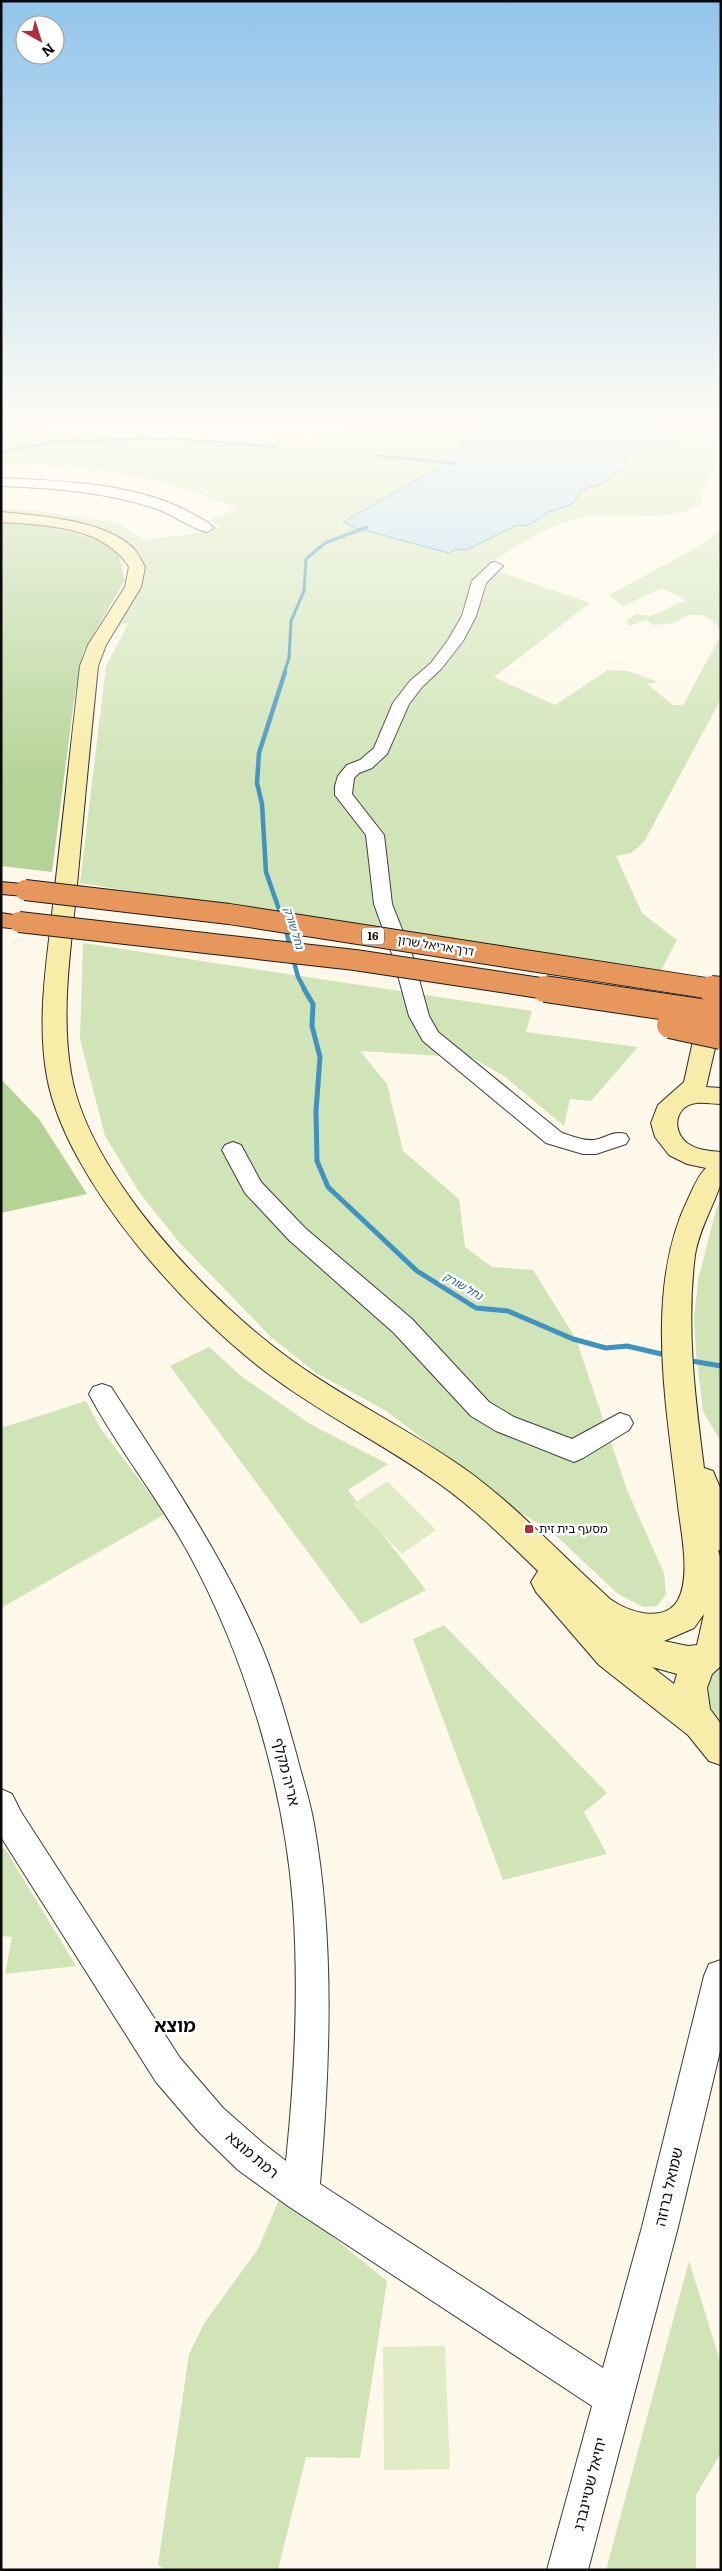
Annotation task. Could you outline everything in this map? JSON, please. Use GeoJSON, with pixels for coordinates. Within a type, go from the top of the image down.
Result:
{"type":"FeatureCollection","features":[{"type":"Feature","properties":{"kind":"highway","name":"דרך אריאל שרון"},"geometry":{"type":"LineString","coordinates":[[1,888],[229,914],[721,988]]}},
{"type":"Feature","properties":{"kind":"highway","name":"16"},"geometry":{"type":"LineString","coordinates":[[10,921],[355,960],[716,1026]]}},
{"type":"Feature","properties":{"kind":"main road"},"geometry":{"type":"LineString","coordinates":[[116,544],[127,550],[137,567],[133,587],[98,645],[89,666],[56,982],[55,1025],[59,1077],[79,1137],[96,1170],[118,1203],[194,1291],[241,1338],[288,1372],[448,1472],[478,1496],[605,1614],[630,1626],[660,1628],[679,1620],[694,1607],[711,1543]]}},
{"type":"Feature","properties":{"kind":"main road"},"geometry":{"type":"LineString","coordinates":[[721,988],[711,1055],[721,1085]]}},
{"type":"Feature","properties":{"kind":"main road"},"geometry":{"type":"LineString","coordinates":[[716,1026],[695,1085],[665,1113],[663,1128],[667,1138],[681,1150],[701,1159],[721,1161]]}},
{"type":"Feature","properties":{"kind":"main road"},"geometry":{"type":"LineString","coordinates":[[676,1101],[699,1095],[721,1096]]}},
{"type":"Feature","properties":{"kind":"main road"},"geometry":{"type":"LineString","coordinates":[[681,1150],[692,1180],[694,1213]]}},
{"type":"Feature","properties":{"kind":"main road"},"geometry":{"type":"LineString","coordinates":[[698,1723],[691,1705],[690,1686],[696,1670],[713,1653],[721,1616],[711,1543],[694,1510],[686,1431],[680,1394],[676,1330],[682,1253],[694,1213],[710,1180],[721,1168]]}},
{"type":"Feature","properties":{"kind":"main road"},"geometry":{"type":"LineString","coordinates":[[390,1436],[493,1528],[556,1591],[611,1654],[698,1723],[721,1749]]}},
{"type":"Feature","properties":{"kind":"main road"},"geometry":{"type":"LineString","coordinates":[[565,1578],[604,1621],[638,1645],[662,1655],[687,1661],[700,1662],[713,1653]]}},
{"type":"Feature","properties":{"kind":"street"},"geometry":{"type":"LineString","coordinates":[[496,566],[479,581],[469,616],[455,641],[436,666],[416,684],[401,702],[381,750],[366,764],[353,769],[346,776],[343,786],[344,795],[374,835],[383,904],[403,956],[419,1016],[430,1036],[554,1138],[583,1147],[596,1147],[618,1139]]}},
{"type":"Feature","properties":{"kind":"street"},"geometry":{"type":"LineString","coordinates":[[234,1150],[253,1187],[290,1227],[402,1326],[480,1409],[506,1424],[574,1451],[620,1423]]}},
{"type":"Feature","properties":{"kind":"street","name":"אריה מקלף"},"geometry":{"type":"LineString","coordinates":[[102,1394],[198,1545],[244,1638],[267,1699],[298,1822],[309,1903],[313,2008],[312,2087],[301,2193]]}},
{"type":"Feature","properties":{"kind":"street","name":"רמת מוצא"},"geometry":{"type":"LineString","coordinates":[[4,1818],[168,2070],[211,2120],[251,2157],[301,2193],[612,2397]]}},
{"type":"Feature","properties":{"kind":"street","name":"שמואל ברוזה"},"geometry":{"type":"LineString","coordinates":[[612,2397],[660,2227],[721,1976]]}},
{"type":"Feature","properties":{"kind":"street","name":"יחיאל שטיינברג"},"geometry":{"type":"LineString","coordinates":[[567,2570],[612,2397]]}},
{"type":"Feature","properties":{"kind":"green space"},"geometry":{"type":"Polygon","coordinates":[[[1,544],[104,544],[118,552],[125,580],[83,652],[74,700],[52,872],[1,866],[1,544]]]}},
{"type":"Feature","properties":{"kind":"green space"},"geometry":{"type":"Polygon","coordinates":[[[127,544],[520,544],[485,567],[590,603],[494,677],[555,705],[608,670],[628,671],[658,682],[647,684],[673,705],[683,705],[721,635],[721,699],[644,842],[631,853],[616,856],[642,913],[677,940],[658,976],[80,883],[106,666],[129,622],[110,630],[143,573],[140,554],[127,544]]]}},
{"type":"Feature","properties":{"kind":"green space"},"geometry":{"type":"Polygon","coordinates":[[[702,544],[721,544],[721,632],[715,623],[702,615],[688,615],[674,623],[653,625],[646,620],[629,626],[626,621],[636,614],[651,616],[686,600],[662,588],[623,606],[609,595],[702,544]]]}},
{"type":"Feature","properties":{"kind":"green space"},"geometry":{"type":"Polygon","coordinates":[[[83,943],[532,1011],[526,1032],[638,1047],[591,1101],[570,1099],[564,1126],[504,1076],[473,1058],[360,1051],[387,1084],[403,1151],[459,1199],[465,1247],[492,1267],[533,1270],[576,1339],[627,1490],[664,1573],[666,1594],[657,1606],[643,1607],[618,1594],[551,1531],[494,1497],[385,1410],[316,1373],[271,1337],[178,1241],[139,1192],[105,1136],[80,1039],[83,943]]]}},
{"type":"Feature","properties":{"kind":"green space"},"geometry":{"type":"Polygon","coordinates":[[[1,1079],[39,1119],[87,1194],[1,1213],[1,1079]]]}},
{"type":"Feature","properties":{"kind":"green space"},"geometry":{"type":"Polygon","coordinates":[[[721,1199],[721,1442],[703,1411],[694,1319],[698,1280],[716,1210],[721,1199]]]}},
{"type":"Feature","properties":{"kind":"green space"},"geometry":{"type":"Polygon","coordinates":[[[209,1347],[241,1376],[310,1424],[388,1464],[348,1490],[426,1590],[361,1624],[170,1366],[209,1347]]]}},
{"type":"Feature","properties":{"kind":"green space"},"geometry":{"type":"Polygon","coordinates":[[[86,1401],[101,1429],[165,1514],[1,1608],[1,1428],[86,1401]]]}},
{"type":"Feature","properties":{"kind":"green space"},"geometry":{"type":"Polygon","coordinates":[[[387,1481],[436,1530],[402,1554],[353,1504],[387,1481]]]}},
{"type":"Feature","properties":{"kind":"green space"},"geometry":{"type":"Polygon","coordinates":[[[444,1625],[607,1793],[584,1812],[607,1854],[503,1880],[413,1639],[444,1625]]]}},
{"type":"Feature","properties":{"kind":"green space"},"geometry":{"type":"Polygon","coordinates":[[[721,1664],[721,1732],[703,1705],[710,1671],[721,1664]]]}},
{"type":"Feature","properties":{"kind":"green space"},"geometry":{"type":"Polygon","coordinates":[[[4,1847],[76,1966],[5,1974],[12,1937],[1,1936],[1,1851],[4,1847]]]}},
{"type":"Feature","properties":{"kind":"green space"},"geometry":{"type":"Polygon","coordinates":[[[281,2195],[387,2281],[360,2458],[306,2457],[278,2570],[167,2570],[158,2565],[189,2354],[205,2322],[258,2249],[281,2195]]]}},
{"type":"Feature","properties":{"kind":"green space"},"geometry":{"type":"Polygon","coordinates":[[[689,2261],[721,2364],[721,2453],[696,2495],[696,2570],[606,2570],[689,2261]]]}},
{"type":"Feature","properties":{"kind":"green space"},"geometry":{"type":"Polygon","coordinates":[[[445,2346],[450,2469],[384,2470],[383,2347],[445,2346]]]}},
{"type":"Feature","properties":{"kind":"water"},"geometry":{"type":"Polygon","coordinates":[[[415,544],[478,544],[466,550],[457,549],[449,553],[415,544]]]}},
{"type":"Feature","properties":{"kind":"waterway","name":"נחל שורק"},"geometry":{"type":"LineString","coordinates":[[284,673],[289,658],[291,621],[304,591],[306,559],[324,544]]}},
{"type":"Feature","properties":{"kind":"waterway","name":"נחל שורק"},"geometry":{"type":"LineString","coordinates":[[282,918],[266,872],[262,804],[257,783],[259,753],[285,672]]}},
{"type":"Feature","properties":{"kind":"waterway","name":"נחל שורק"},"geometry":{"type":"LineString","coordinates":[[285,927],[298,977],[305,990]]}},
{"type":"Feature","properties":{"kind":"waterway","name":"נחל שורק"},"geometry":{"type":"LineString","coordinates":[[304,989],[313,1004],[312,1026],[320,1057],[316,1111],[317,1161],[328,1187],[417,1271],[476,1308],[508,1311],[573,1339],[606,1348],[627,1346],[670,1356]]}},
{"type":"Feature","properties":{"kind":"waterway","name":"נחל שורק"},"geometry":{"type":"LineString","coordinates":[[686,1360],[721,1366]]}},
{"type":"Feature","properties":{"kind":"place","name":"מסעף בית זית"},"geometry":{"type":"Point","coordinates":[529,1529]}},
{"type":"Feature","properties":{"kind":"district","name":"מוצא"},"geometry":{"type":"Point","coordinates":[175,2026]}}]}
